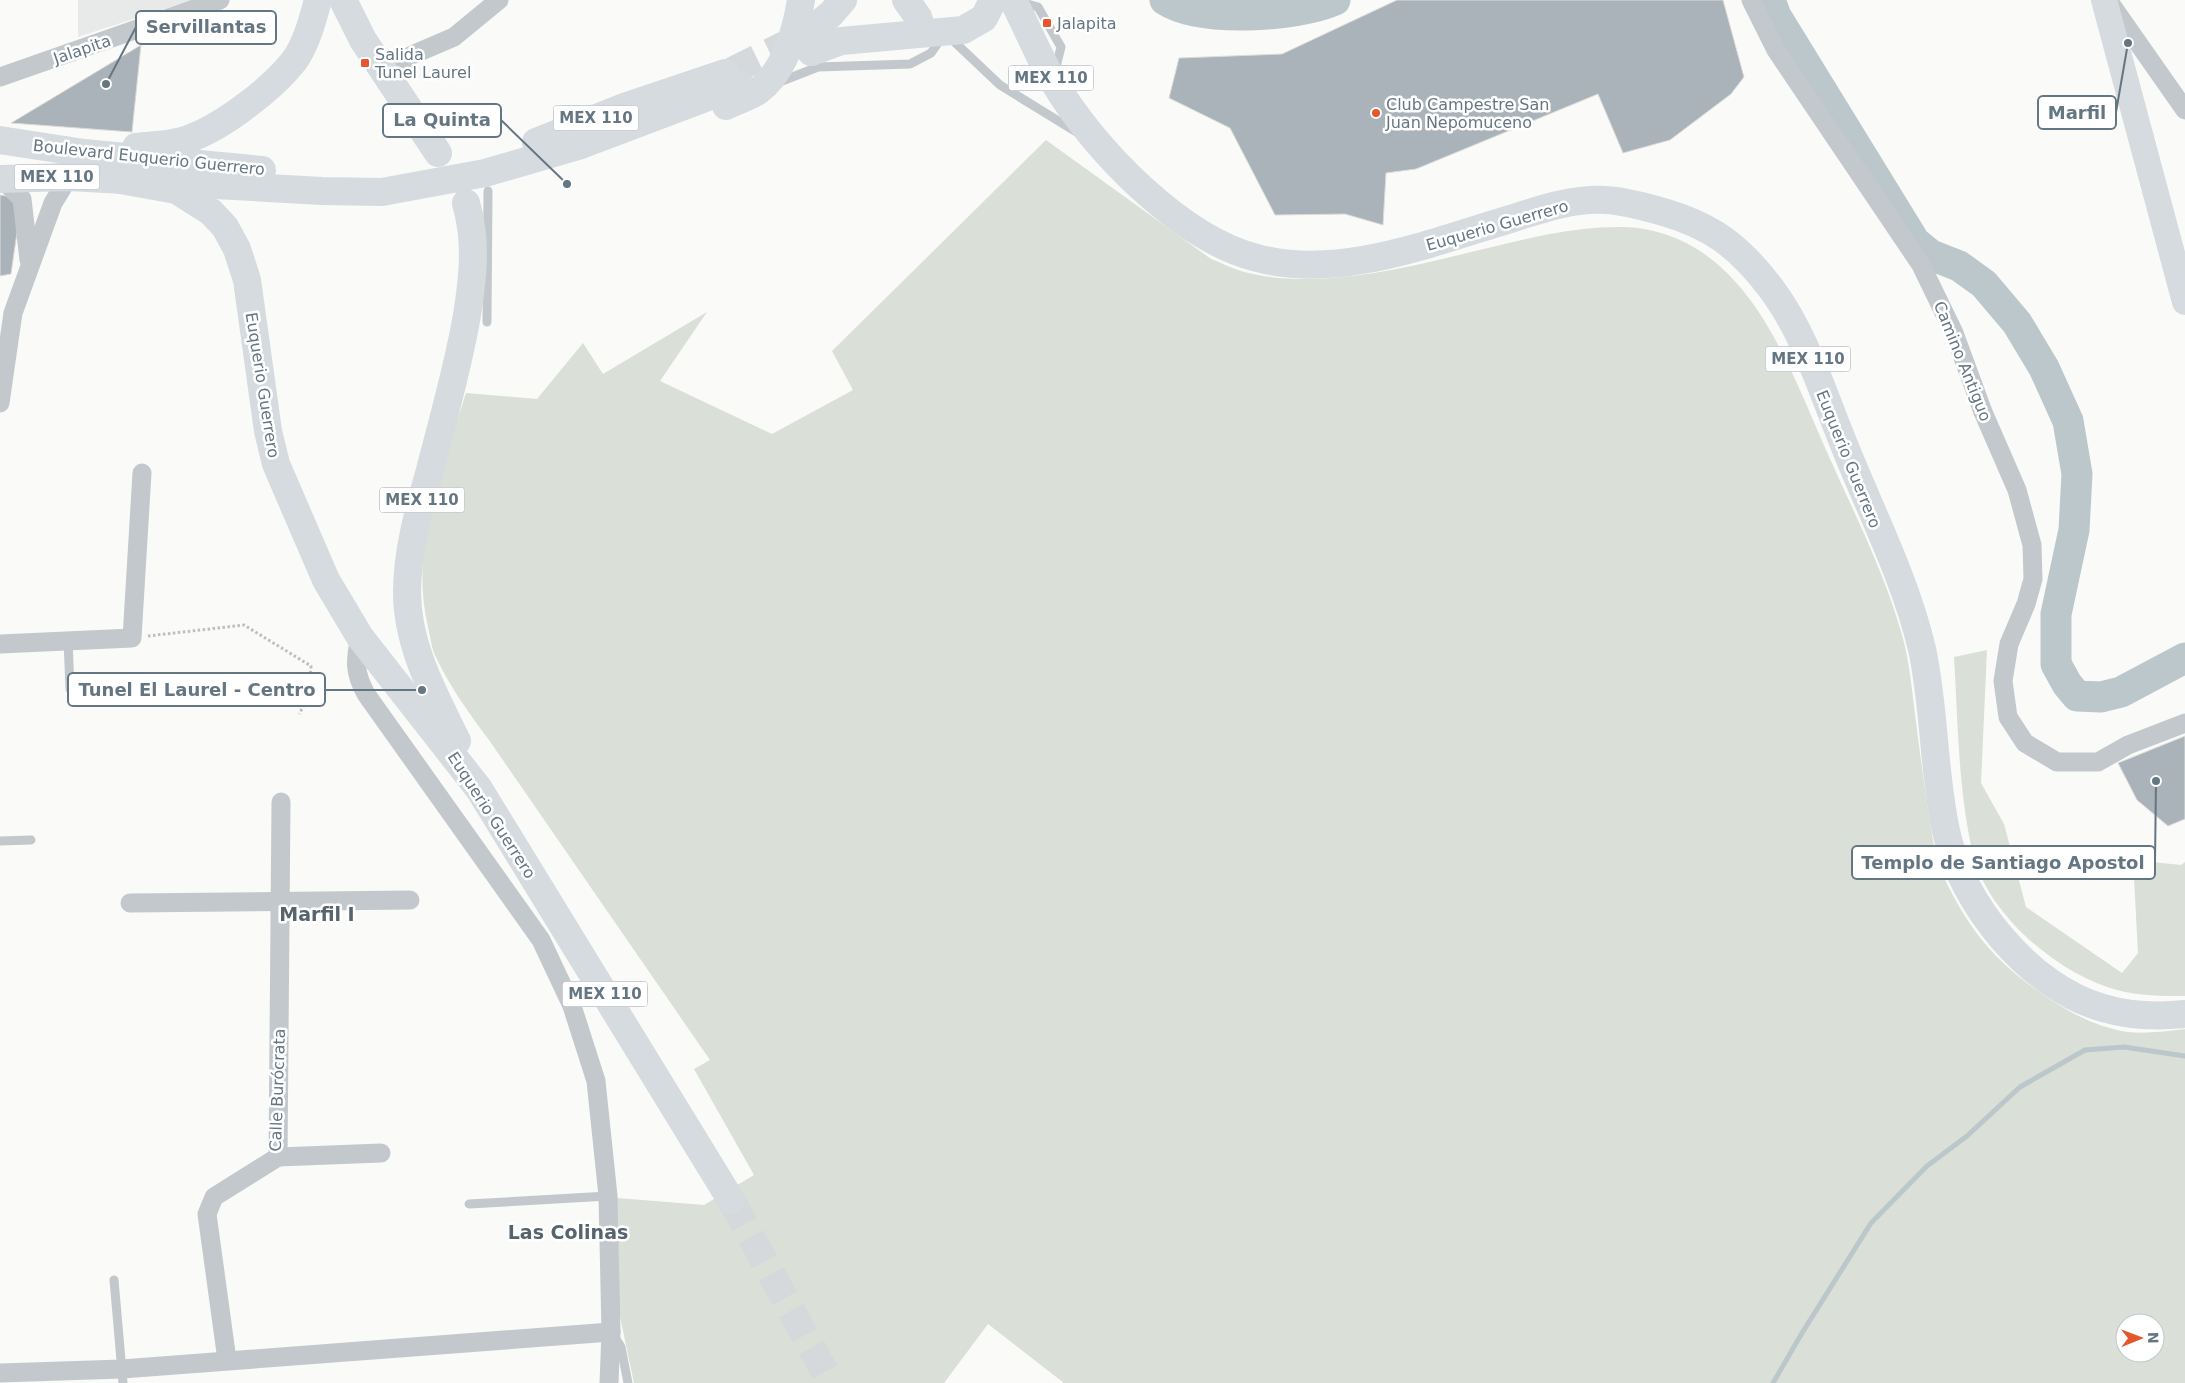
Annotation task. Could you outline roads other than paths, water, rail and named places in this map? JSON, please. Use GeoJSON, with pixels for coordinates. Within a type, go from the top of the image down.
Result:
{"type":"FeatureCollection","features":[{"type":"Feature","properties":{"kind":"main road"},"geometry":{"type":"LineString","coordinates":[[84,153],[182,141],[214,127],[246,105],[295,60],[313,19],[318,0]]}},
{"type":"Feature","properties":{"kind":"main road"},"geometry":{"type":"LineString","coordinates":[[343,0],[363,40],[438,153]]}},
{"type":"Feature","properties":{"kind":"main road"},"geometry":{"type":"LineString","coordinates":[[382,192],[477,197],[586,162],[718,110],[743,82],[778,69],[798,20],[801,0]]}},
{"type":"Feature","properties":{"kind":"main road"},"geometry":{"type":"LineString","coordinates":[[906,0],[918,17],[934,33]]}},
{"type":"Feature","properties":{"kind":"main road"},"geometry":{"type":"LineString","coordinates":[[834,5],[809,43],[963,30],[976,25],[984,18],[994,0]]}},
{"type":"Feature","properties":{"kind":"main road","name":"Euquerio Guerrero"},"geometry":{"type":"LineString","coordinates":[[1014,0],[1053,81],[1102,148],[1173,214],[1212,242],[1257,258],[1295,264],[1342,262],[1387,256],[1557,204],[1603,200],[1642,206],[1681,217],[1719,234],[1749,262],[1772,289],[1797,332],[1907,600],[1923,657],[1946,834],[1964,883],[1993,928],[2024,961],[2056,987],[2099,1007],[2138,1015],[2185,1014]]}},
{"type":"Feature","properties":{"kind":"main road"},"geometry":{"type":"LineString","coordinates":[[2104,0],[2185,302]]}},
{"type":"Feature","properties":{"kind":"main road","name":"Boulevard Euquerio Guerrero"},"geometry":{"type":"LineString","coordinates":[[0,140],[84,153],[297,173],[418,171],[527,146],[624,107],[743,82]]}},
{"type":"Feature","properties":{"kind":"main road","name":"Boulevard Euquerio Guerrero"},"geometry":{"type":"LineString","coordinates":[[115,179],[322,191],[382,192],[484,173],[581,145],[743,82]]}},
{"type":"Feature","properties":{"kind":"main road","name":"MEX 110"},"geometry":{"type":"LineString","coordinates":[[1,179],[69,176],[115,179]]}},
{"type":"Feature","properties":{"kind":"main road","name":"Euquerio Guerrero"},"geometry":{"type":"LineString","coordinates":[[115,179],[176,190],[193,198],[224,227],[237,249],[246,280],[268,431],[276,464],[326,580],[360,637],[479,789],[731,1200]]}},
{"type":"Feature","properties":{"kind":"main road","name":"MEX 110"},"geometry":{"type":"LineString","coordinates":[[477,197],[472,222],[474,251],[468,306],[451,392],[414,535],[408,565],[407,594],[416,646],[423,670],[432,694],[479,789]]}},
{"type":"Feature","properties":{"kind":"street","name":"Jalapita"},"geometry":{"type":"LineString","coordinates":[[0,77],[220,0]]}},
{"type":"Feature","properties":{"kind":"street"},"geometry":{"type":"LineString","coordinates":[[386,73],[412,55],[454,37],[499,0]]}},
{"type":"Feature","properties":{"kind":"street","name":"Camino Antiguo"},"geometry":{"type":"LineString","coordinates":[[1751,0],[1776,50],[1921,265],[1954,333],[1983,412],[2017,490],[2032,544],[2033,579],[2026,604],[2009,644],[2003,681],[2008,717],[2025,743],[2057,762],[2098,762],[2128,745],[2185,723]]}},
{"type":"Feature","properties":{"kind":"street"},"geometry":{"type":"LineString","coordinates":[[2108,0],[2185,110]]}},
{"type":"Feature","properties":{"kind":"street"},"geometry":{"type":"LineString","coordinates":[[0,403],[7,312],[29,269],[53,203],[69,176]]}},
{"type":"Feature","properties":{"kind":"street"},"geometry":{"type":"LineString","coordinates":[[1,179],[22,199],[29,269]]}},
{"type":"Feature","properties":{"kind":"street"},"geometry":{"type":"LineString","coordinates":[[0,644],[132,638],[142,473]]}},
{"type":"Feature","properties":{"kind":"street"},"geometry":{"type":"LineString","coordinates":[[360,637],[356,658],[357,678],[366,694],[542,940],[572,1006],[596,1081],[608,1196],[609,1383]]}},
{"type":"Feature","properties":{"kind":"street","name":"Calle Burócrata"},"geometry":{"type":"LineString","coordinates":[[227,1360],[207,1214],[214,1197],[278,1157],[281,802]]}},
{"type":"Feature","properties":{"kind":"street"},"geometry":{"type":"LineString","coordinates":[[130,903],[281,903],[410,900]]}},
{"type":"Feature","properties":{"kind":"street"},"geometry":{"type":"LineString","coordinates":[[278,1157],[381,1153]]}},
{"type":"Feature","properties":{"kind":"street"},"geometry":{"type":"LineString","coordinates":[[0,1373],[122,1376],[227,1360],[610,1332]]}},
{"type":"Feature","properties":{"kind":"lane"},"geometry":{"type":"LineString","coordinates":[[743,82],[818,67],[910,64],[931,53],[934,33],[1000,84],[1102,148]]}},
{"type":"Feature","properties":{"kind":"lane"},"geometry":{"type":"LineString","coordinates":[[477,197],[487,322]]}},
{"type":"Feature","properties":{"kind":"lane"},"geometry":{"type":"LineString","coordinates":[[68,640],[70,689]]}},
{"type":"Feature","properties":{"kind":"lane"},"geometry":{"type":"LineString","coordinates":[[0,841],[31,840]]}},
{"type":"Feature","properties":{"kind":"lane"},"geometry":{"type":"LineString","coordinates":[[469,1204],[608,1196]]}},
{"type":"Feature","properties":{"kind":"lane"},"geometry":{"type":"LineString","coordinates":[[114,1280],[122,1376]]}},
{"type":"Feature","properties":{"kind":"lane"},"geometry":{"type":"LineString","coordinates":[[610,1332],[621,1347],[628,1383]]}},
{"type":"Feature","properties":{"kind":"waterway"},"geometry":{"type":"LineString","coordinates":[[1165,0],[1181,7],[1224,15],[1274,14],[1318,6],[1335,0]]}},
{"type":"Feature","properties":{"kind":"waterway"},"geometry":{"type":"LineString","coordinates":[[1770,0],[1776,16],[1915,242],[1931,255],[1959,266],[1984,284],[2017,323],[2044,368],[2068,421],[2077,474],[2074,530],[2056,614],[2056,664],[2067,684],[2077,696],[2101,697],[2121,692],[2185,658]]}},
{"type":"Feature","properties":{"kind":"waterway"},"geometry":{"type":"LineString","coordinates":[[1773,1383],[1871,1223],[1927,1166],[1967,1136],[2020,1087],[2085,1050],[2124,1047],[2185,1056]]}},
{"type":"Feature","properties":{"kind":"tunnel"},"geometry":{"type":"LineString","coordinates":[[732,71],[805,35]]}},
{"type":"Feature","properties":{"kind":"tunnel"},"geometry":{"type":"LineString","coordinates":[[731,1200],[831,1383]]}},
{"type":"Feature","properties":{"kind":"place","name":"Jalapita"},"geometry":{"type":"Point","coordinates":[1047,23]}},
{"type":"Feature","properties":{"kind":"place","name":"Marfil"},"geometry":{"type":"Point","coordinates":[2128,43]}},
{"type":"Feature","properties":{"kind":"place","name":"Salida Tunel Laurel"},"geometry":{"type":"Point","coordinates":[365,63]}},
{"type":"Feature","properties":{"kind":"place","name":"Servillantas"},"geometry":{"type":"Point","coordinates":[106,84]}},
{"type":"Feature","properties":{"kind":"place","name":"Club Campestre San Juan Nepomuceno"},"geometry":{"type":"Point","coordinates":[1376,113]}},
{"type":"Feature","properties":{"kind":"place","name":"La Quinta"},"geometry":{"type":"Point","coordinates":[567,184]}},
{"type":"Feature","properties":{"kind":"place","name":"Tunel El Laurel - Centro"},"geometry":{"type":"Point","coordinates":[422,690]}},
{"type":"Feature","properties":{"kind":"place","name":"Templo de Santiago Apostol"},"geometry":{"type":"Point","coordinates":[2156,781]}},
{"type":"Feature","properties":{"kind":"district","name":"Marfil I"},"geometry":{"type":"Point","coordinates":[317,914]}},
{"type":"Feature","properties":{"kind":"district","name":"Las Colinas"},"geometry":{"type":"Point","coordinates":[568,1232]}}]}
